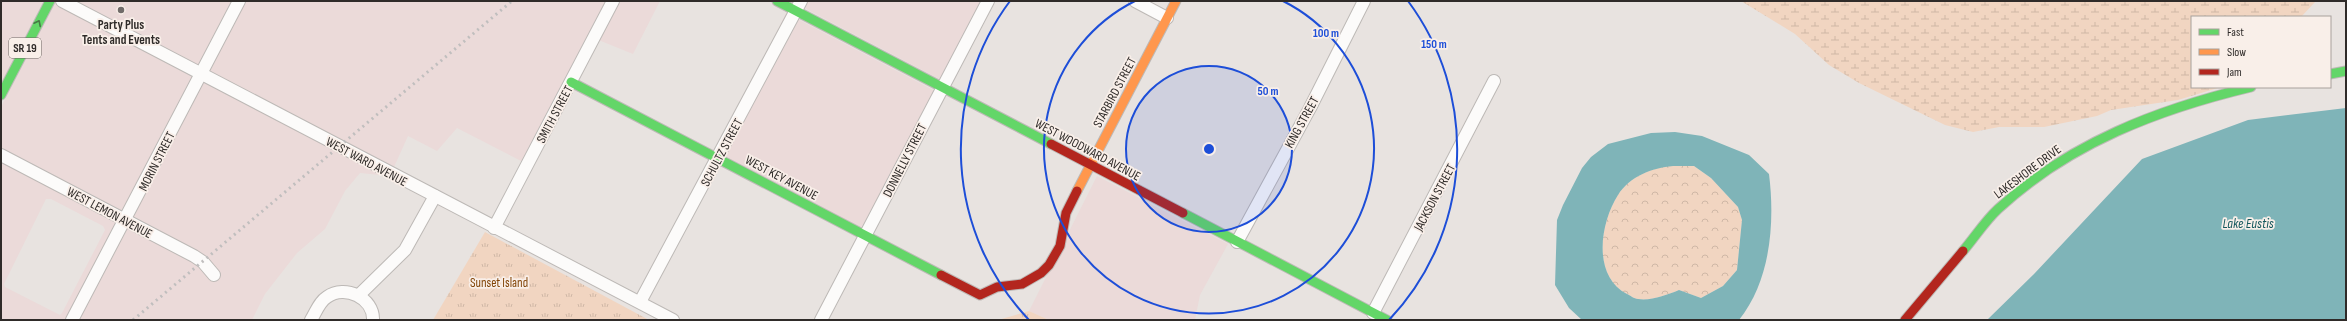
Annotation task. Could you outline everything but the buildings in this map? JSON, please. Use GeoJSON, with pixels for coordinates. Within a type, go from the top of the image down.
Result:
{"type":"FeatureCollection","features":[{"type":"Feature","properties":{"kind":"street","name":"SR 19"},"geometry":{"type":"LineString","coordinates":[[1,95],[50,1]]}},
{"type":"Feature","properties":{"kind":"street","name":"WEST WARD AVENUE"},"geometry":{"type":"LineString","coordinates":[[62,1],[199,74],[673,320]]}},
{"type":"Feature","properties":{"kind":"street","name":"MORIN STREET"},"geometry":{"type":"LineString","coordinates":[[72,320],[238,1]]}},
{"type":"Feature","properties":{"kind":"street","name":"SMITH STREET"},"geometry":{"type":"LineString","coordinates":[[494,228],[613,1]]}},
{"type":"Feature","properties":{"kind":"street","name":"WEST WOODWARD AVENUE"},"geometry":{"type":"LineString","coordinates":[[777,1],[798,6],[942,87],[1387,320]]}},
{"type":"Feature","properties":{"kind":"street","name":"DONNELLY STREET"},"geometry":{"type":"LineString","coordinates":[[821,320],[988,1]]}},
{"type":"Feature","properties":{"kind":"street"},"geometry":{"type":"LineString","coordinates":[[1135,1],[1167,18]]}},
{"type":"Feature","properties":{"kind":"street","name":"STARBIRD STREET"},"geometry":{"type":"LineString","coordinates":[[980,295],[1000,286],[1020,285],[1040,275],[1046,268],[1061,244],[1065,231],[1066,213],[1176,1]]}},
{"type":"Feature","properties":{"kind":"street","name":"KING STREET"},"geometry":{"type":"LineString","coordinates":[[1237,242],[1310,108],[1364,1]]}},
{"type":"Feature","properties":{"kind":"street","name":"SCHULTZ STREET"},"geometry":{"type":"LineString","coordinates":[[640,302],[798,6]]}},
{"type":"Feature","properties":{"kind":"street"},"geometry":{"type":"LineString","coordinates":[[2331,74],[2346,72]]}},
{"type":"Feature","properties":{"kind":"street","name":"JACKSON STREET"},"geometry":{"type":"LineString","coordinates":[[1373,313],[1494,81]]}},
{"type":"Feature","properties":{"kind":"street","name":"WEST KEY AVENUE"},"geometry":{"type":"LineString","coordinates":[[571,82],[980,295]]}},
{"type":"Feature","properties":{"kind":"street","name":"LAKESHORE DRIVE"},"geometry":{"type":"LineString","coordinates":[[1905,320],[1997,209],[2044,171],[2085,144],[2145,117],[2214,95],[2246,88]]}},
{"type":"Feature","properties":{"kind":"street","name":"WEST LEMON AVENUE"},"geometry":{"type":"LineString","coordinates":[[1,155],[203,262],[214,275]]}},
{"type":"Feature","properties":{"kind":"street"},"geometry":{"type":"LineString","coordinates":[[359,295],[405,250],[435,196]]}},
{"type":"Feature","properties":{"kind":"street"},"geometry":{"type":"LineString","coordinates":[[311,320],[322,301],[328,296],[345,291],[359,295],[371,308],[373,320]]}},
{"type":"Feature","properties":{"kind":"shaded area"},"geometry":{"type":"Polygon","coordinates":[[[1,1],[44,1],[1,83],[1,1]]]}},
{"type":"Feature","properties":{"kind":"shaded area"},"geometry":{"type":"Polygon","coordinates":[[[56,1],[660,1],[633,54],[591,37],[523,162],[457,128],[437,151],[408,136],[390,176],[360,173],[345,191],[325,229],[297,253],[265,294],[252,320],[1,320],[1,107],[56,1]],[[46,199],[4,284],[5,287],[60,315],[105,230],[103,226],[51,199],[46,199]]]}},
{"type":"Feature","properties":{"kind":"shaded area"},"geometry":{"type":"Polygon","coordinates":[[[791,1],[986,1],[943,81],[791,1]]]}},
{"type":"Feature","properties":{"kind":"shaded area"},"geometry":{"type":"Polygon","coordinates":[[[786,13],[937,92],[861,234],[716,155],[786,13]]]}},
{"type":"Feature","properties":{"kind":"shaded area"},"geometry":{"type":"Polygon","coordinates":[[[1097,176],[1228,244],[1200,295],[1195,320],[1049,320],[1029,311],[1097,176]]]}},
{"type":"Feature","properties":{"kind":"green space"},"geometry":{"type":"Polygon","coordinates":[[[1741,1],[2316,1],[2302,16],[2191,16],[2191,88],[2218,88],[2178,100],[2111,110],[2097,116],[2044,127],[1999,127],[1973,132],[1945,125],[1859,83],[1829,65],[1795,34],[1741,1]]]}},
{"type":"Feature","properties":{"kind":"green space"},"geometry":{"type":"Polygon","coordinates":[[[1673,165],[1694,166],[1711,178],[1738,207],[1742,220],[1737,270],[1723,286],[1701,298],[1679,290],[1664,296],[1637,299],[1616,286],[1608,275],[1604,262],[1603,248],[1607,220],[1618,195],[1623,188],[1635,178],[1657,168],[1673,165]]]}},
{"type":"Feature","properties":{"kind":"green space","name":"Sunset Island"},"geometry":{"type":"Polygon","coordinates":[[[485,232],[649,320],[433,320],[485,232]]]}},
{"type":"Feature","properties":{"kind":"green space"},"geometry":{"type":"Polygon","coordinates":[[[1029,311],[1049,320],[998,320],[1029,311]]]}},
{"type":"Feature","properties":{"kind":"water","name":"Lake Eustis"},"geometry":{"type":"Polygon","coordinates":[[[2346,108],[2346,320],[1987,320],[2034,274],[2142,159],[2248,120],[2346,108]]]}},
{"type":"Feature","properties":{"kind":"water"},"geometry":{"type":"Polygon","coordinates":[[[1675,132],[1702,136],[1749,155],[1769,174],[1771,192],[1771,231],[1768,250],[1758,287],[1750,304],[1739,320],[1582,320],[1569,308],[1555,285],[1557,220],[1582,168],[1591,157],[1608,144],[1651,133],[1675,132]],[[1694,166],[1665,167],[1642,174],[1623,188],[1612,207],[1604,234],[1604,262],[1608,275],[1616,286],[1635,298],[1654,298],[1679,290],[1701,298],[1723,286],[1737,270],[1742,220],[1738,207],[1711,178],[1694,166]]]}},
{"type":"Feature","properties":{"kind":"railway"},"geometry":{"type":"LineString","coordinates":[[133,320],[512,1]]}},
{"type":"Feature","properties":{"kind":"traffic: fast"},"geometry":{"type":"LineString","coordinates":[[1,95],[50,1]]}},
{"type":"Feature","properties":{"kind":"traffic: fast"},"geometry":{"type":"LineString","coordinates":[[777,1],[1051,144]]}},
{"type":"Feature","properties":{"kind":"traffic: fast"},"geometry":{"type":"LineString","coordinates":[[2331,74],[2346,71]]}},
{"type":"Feature","properties":{"kind":"traffic: fast"},"geometry":{"type":"LineString","coordinates":[[571,82],[941,275]]}},
{"type":"Feature","properties":{"kind":"traffic: fast"},"geometry":{"type":"LineString","coordinates":[[1963,251],[1998,209],[2025,186],[2055,165],[2085,147],[2149,118],[2183,106],[2247,88]]}},
{"type":"Feature","properties":{"kind":"traffic: fast"},"geometry":{"type":"LineString","coordinates":[[1183,213],[1387,320]]}},
{"type":"Feature","properties":{"kind":"traffic: slow"},"geometry":{"type":"LineString","coordinates":[[1077,191],[1176,1]]}},
{"type":"Feature","properties":{"kind":"traffic: jam"},"geometry":{"type":"LineString","coordinates":[[1051,144],[1183,213]]}},
{"type":"Feature","properties":{"kind":"traffic: jam"},"geometry":{"type":"LineString","coordinates":[[941,275],[980,295],[997,287],[1022,284],[1041,273],[1049,265],[1060,246],[1066,213],[1077,191]]}},
{"type":"Feature","properties":{"kind":"traffic: jam"},"geometry":{"type":"LineString","coordinates":[[1905,320],[1963,251]]}},
{"type":"Feature","properties":{"kind":"place","name":"Party Plus Tents and Events"},"geometry":{"type":"Point","coordinates":[121,10]}}]}
